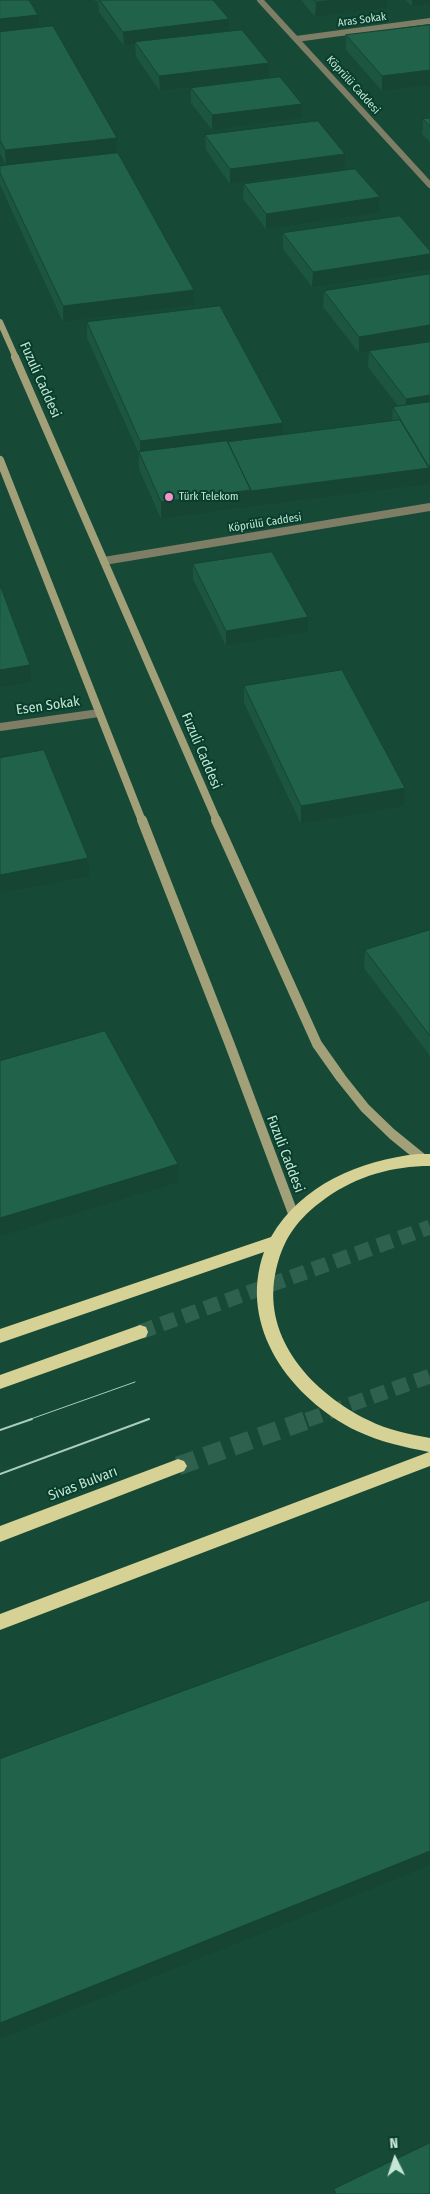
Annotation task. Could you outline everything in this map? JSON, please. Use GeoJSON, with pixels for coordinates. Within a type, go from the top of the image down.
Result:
{"type":"FeatureCollection","features":[{"type":"Feature","properties":{"kind":"highway"},"geometry":{"type":"LineString","coordinates":[[427,1160],[386,1165],[350,1176],[320,1193],[294,1216],[276,1242],[266,1270],[263,1301],[270,1333],[286,1363],[309,1391],[340,1414],[376,1432],[417,1444],[430,1445]]}},
{"type":"Feature","properties":{"kind":"highway"},"geometry":{"type":"LineString","coordinates":[[0,1336],[276,1242]]}},
{"type":"Feature","properties":{"kind":"highway"},"geometry":{"type":"LineString","coordinates":[[0,1382],[140,1332]]}},
{"type":"Feature","properties":{"kind":"highway"},"geometry":{"type":"LineString","coordinates":[[0,1622],[430,1459]]}},
{"type":"Feature","properties":{"kind":"highway","name":"Sivas Bulvarı"},"geometry":{"type":"LineString","coordinates":[[0,1534],[178,1466]]}},
{"type":"Feature","properties":{"kind":"street","name":"Köprülü Caddesi"},"geometry":{"type":"LineString","coordinates":[[260,0],[430,185]]}},
{"type":"Feature","properties":{"kind":"street","name":"Aras Sokak"},"geometry":{"type":"LineString","coordinates":[[296,39],[430,21]]}},
{"type":"Feature","properties":{"kind":"street","name":"Fuzuli Caddesi"},"geometry":{"type":"LineString","coordinates":[[0,322],[208,801],[318,1044],[338,1076],[363,1107],[391,1134],[427,1160]]}},
{"type":"Feature","properties":{"kind":"street","name":"Fuzuli Caddesi"},"geometry":{"type":"LineString","coordinates":[[0,460],[100,712],[294,1216]]}},
{"type":"Feature","properties":{"kind":"street","name":"Köprülü Caddesi"},"geometry":{"type":"LineString","coordinates":[[104,561],[430,507]]}},
{"type":"Feature","properties":{"kind":"street","name":"Esen Sokak"},"geometry":{"type":"LineString","coordinates":[[0,727],[100,712]]}},
{"type":"Feature","properties":{"kind":"building"},"geometry":{"type":"Polygon","coordinates":[[[0,0],[29,0],[38,15],[0,19],[0,0]]]}},
{"type":"Feature","properties":{"kind":"building"},"geometry":{"type":"Polygon","coordinates":[[[100,0],[213,0],[229,19],[123,32],[100,0]]]}},
{"type":"Feature","properties":{"kind":"building"},"geometry":{"type":"Polygon","coordinates":[[[314,0],[338,0],[316,2],[314,0]]]}},
{"type":"Feature","properties":{"kind":"building"},"geometry":{"type":"Polygon","coordinates":[[[430,25],[430,70],[382,76],[346,35],[430,25]]]}},
{"type":"Feature","properties":{"kind":"building"},"geometry":{"type":"Polygon","coordinates":[[[53,26],[117,138],[5,150],[0,140],[0,32],[53,26]]]}},
{"type":"Feature","properties":{"kind":"building"},"geometry":{"type":"Polygon","coordinates":[[[242,30],[269,63],[159,76],[135,42],[242,30]]]}},
{"type":"Feature","properties":{"kind":"building"},"geometry":{"type":"Polygon","coordinates":[[[280,77],[302,104],[212,115],[191,88],[280,77]]]}},
{"type":"Feature","properties":{"kind":"building"},"geometry":{"type":"Polygon","coordinates":[[[430,118],[430,126],[423,119],[430,118]]]}},
{"type":"Feature","properties":{"kind":"building"},"geometry":{"type":"Polygon","coordinates":[[[318,121],[345,154],[230,169],[205,135],[318,121]]]}},
{"type":"Feature","properties":{"kind":"building"},"geometry":{"type":"Polygon","coordinates":[[[118,153],[194,290],[63,306],[0,173],[0,166],[118,153]]]}},
{"type":"Feature","properties":{"kind":"building"},"geometry":{"type":"Polygon","coordinates":[[[355,169],[380,197],[266,214],[244,184],[355,169]]]}},
{"type":"Feature","properties":{"kind":"building"},"geometry":{"type":"Polygon","coordinates":[[[400,216],[430,251],[430,254],[313,272],[283,233],[400,216]]]}},
{"type":"Feature","properties":{"kind":"building"},"geometry":{"type":"Polygon","coordinates":[[[430,274],[430,325],[359,337],[324,291],[430,274]]]}},
{"type":"Feature","properties":{"kind":"building"},"geometry":{"type":"Polygon","coordinates":[[[220,306],[283,423],[140,441],[87,322],[220,306]]]}},
{"type":"Feature","properties":{"kind":"building"},"geometry":{"type":"Polygon","coordinates":[[[430,342],[430,395],[406,399],[369,351],[430,342]]]}},
{"type":"Feature","properties":{"kind":"building"},"geometry":{"type":"Polygon","coordinates":[[[430,402],[430,467],[429,467],[393,407],[430,402]]]}},
{"type":"Feature","properties":{"kind":"building"},"geometry":{"type":"Polygon","coordinates":[[[400,420],[429,468],[251,491],[228,442],[400,420]]]}},
{"type":"Feature","properties":{"kind":"building"},"geometry":{"type":"Polygon","coordinates":[[[227,441],[251,490],[161,502],[139,452],[227,441]]]}},
{"type":"Feature","properties":{"kind":"building"},"geometry":{"type":"Polygon","coordinates":[[[272,552],[308,617],[226,631],[193,564],[272,552]]]}},
{"type":"Feature","properties":{"kind":"building"},"geometry":{"type":"Polygon","coordinates":[[[0,585],[30,665],[0,670],[0,585]]]}},
{"type":"Feature","properties":{"kind":"building"},"geometry":{"type":"Polygon","coordinates":[[[342,670],[405,788],[301,806],[244,686],[342,670]]]}},
{"type":"Feature","properties":{"kind":"building"},"geometry":{"type":"Polygon","coordinates":[[[44,750],[88,858],[0,875],[0,758],[44,750]]]}},
{"type":"Feature","properties":{"kind":"building"},"geometry":{"type":"Polygon","coordinates":[[[430,930],[430,1036],[365,950],[430,930]]]}},
{"type":"Feature","properties":{"kind":"building"},"geometry":{"type":"Polygon","coordinates":[[[105,1031],[178,1164],[0,1218],[0,1061],[105,1031]]]}},
{"type":"Feature","properties":{"kind":"building"},"geometry":{"type":"Polygon","coordinates":[[[430,1600],[430,1851],[0,2023],[0,1759],[430,1600]]]}},
{"type":"Feature","properties":{"kind":"building"},"geometry":{"type":"Polygon","coordinates":[[[430,2143],[430,2194],[336,2194],[334,2189],[430,2143]]]}},
{"type":"Feature","properties":{"kind":"tunnel"},"geometry":{"type":"LineString","coordinates":[[140,1332],[430,1227]]}},
{"type":"Feature","properties":{"kind":"tunnel"},"geometry":{"type":"LineString","coordinates":[[307,1420],[430,1376]]}},
{"type":"Feature","properties":{"kind":"tunnel"},"geometry":{"type":"LineString","coordinates":[[178,1466],[310,1419]]}},
{"type":"Feature","properties":{"kind":"tram line"},"geometry":{"type":"LineString","coordinates":[[28,1420],[135,1382]]}},
{"type":"Feature","properties":{"kind":"tram line"},"geometry":{"type":"LineString","coordinates":[[0,1430],[32,1419]]}},
{"type":"Feature","properties":{"kind":"tram line"},"geometry":{"type":"LineString","coordinates":[[0,1474],[149,1419],[146,1420]]}},
{"type":"Feature","properties":{"kind":"place","name":"Türk Telekom"},"geometry":{"type":"Point","coordinates":[169,497]}}]}
